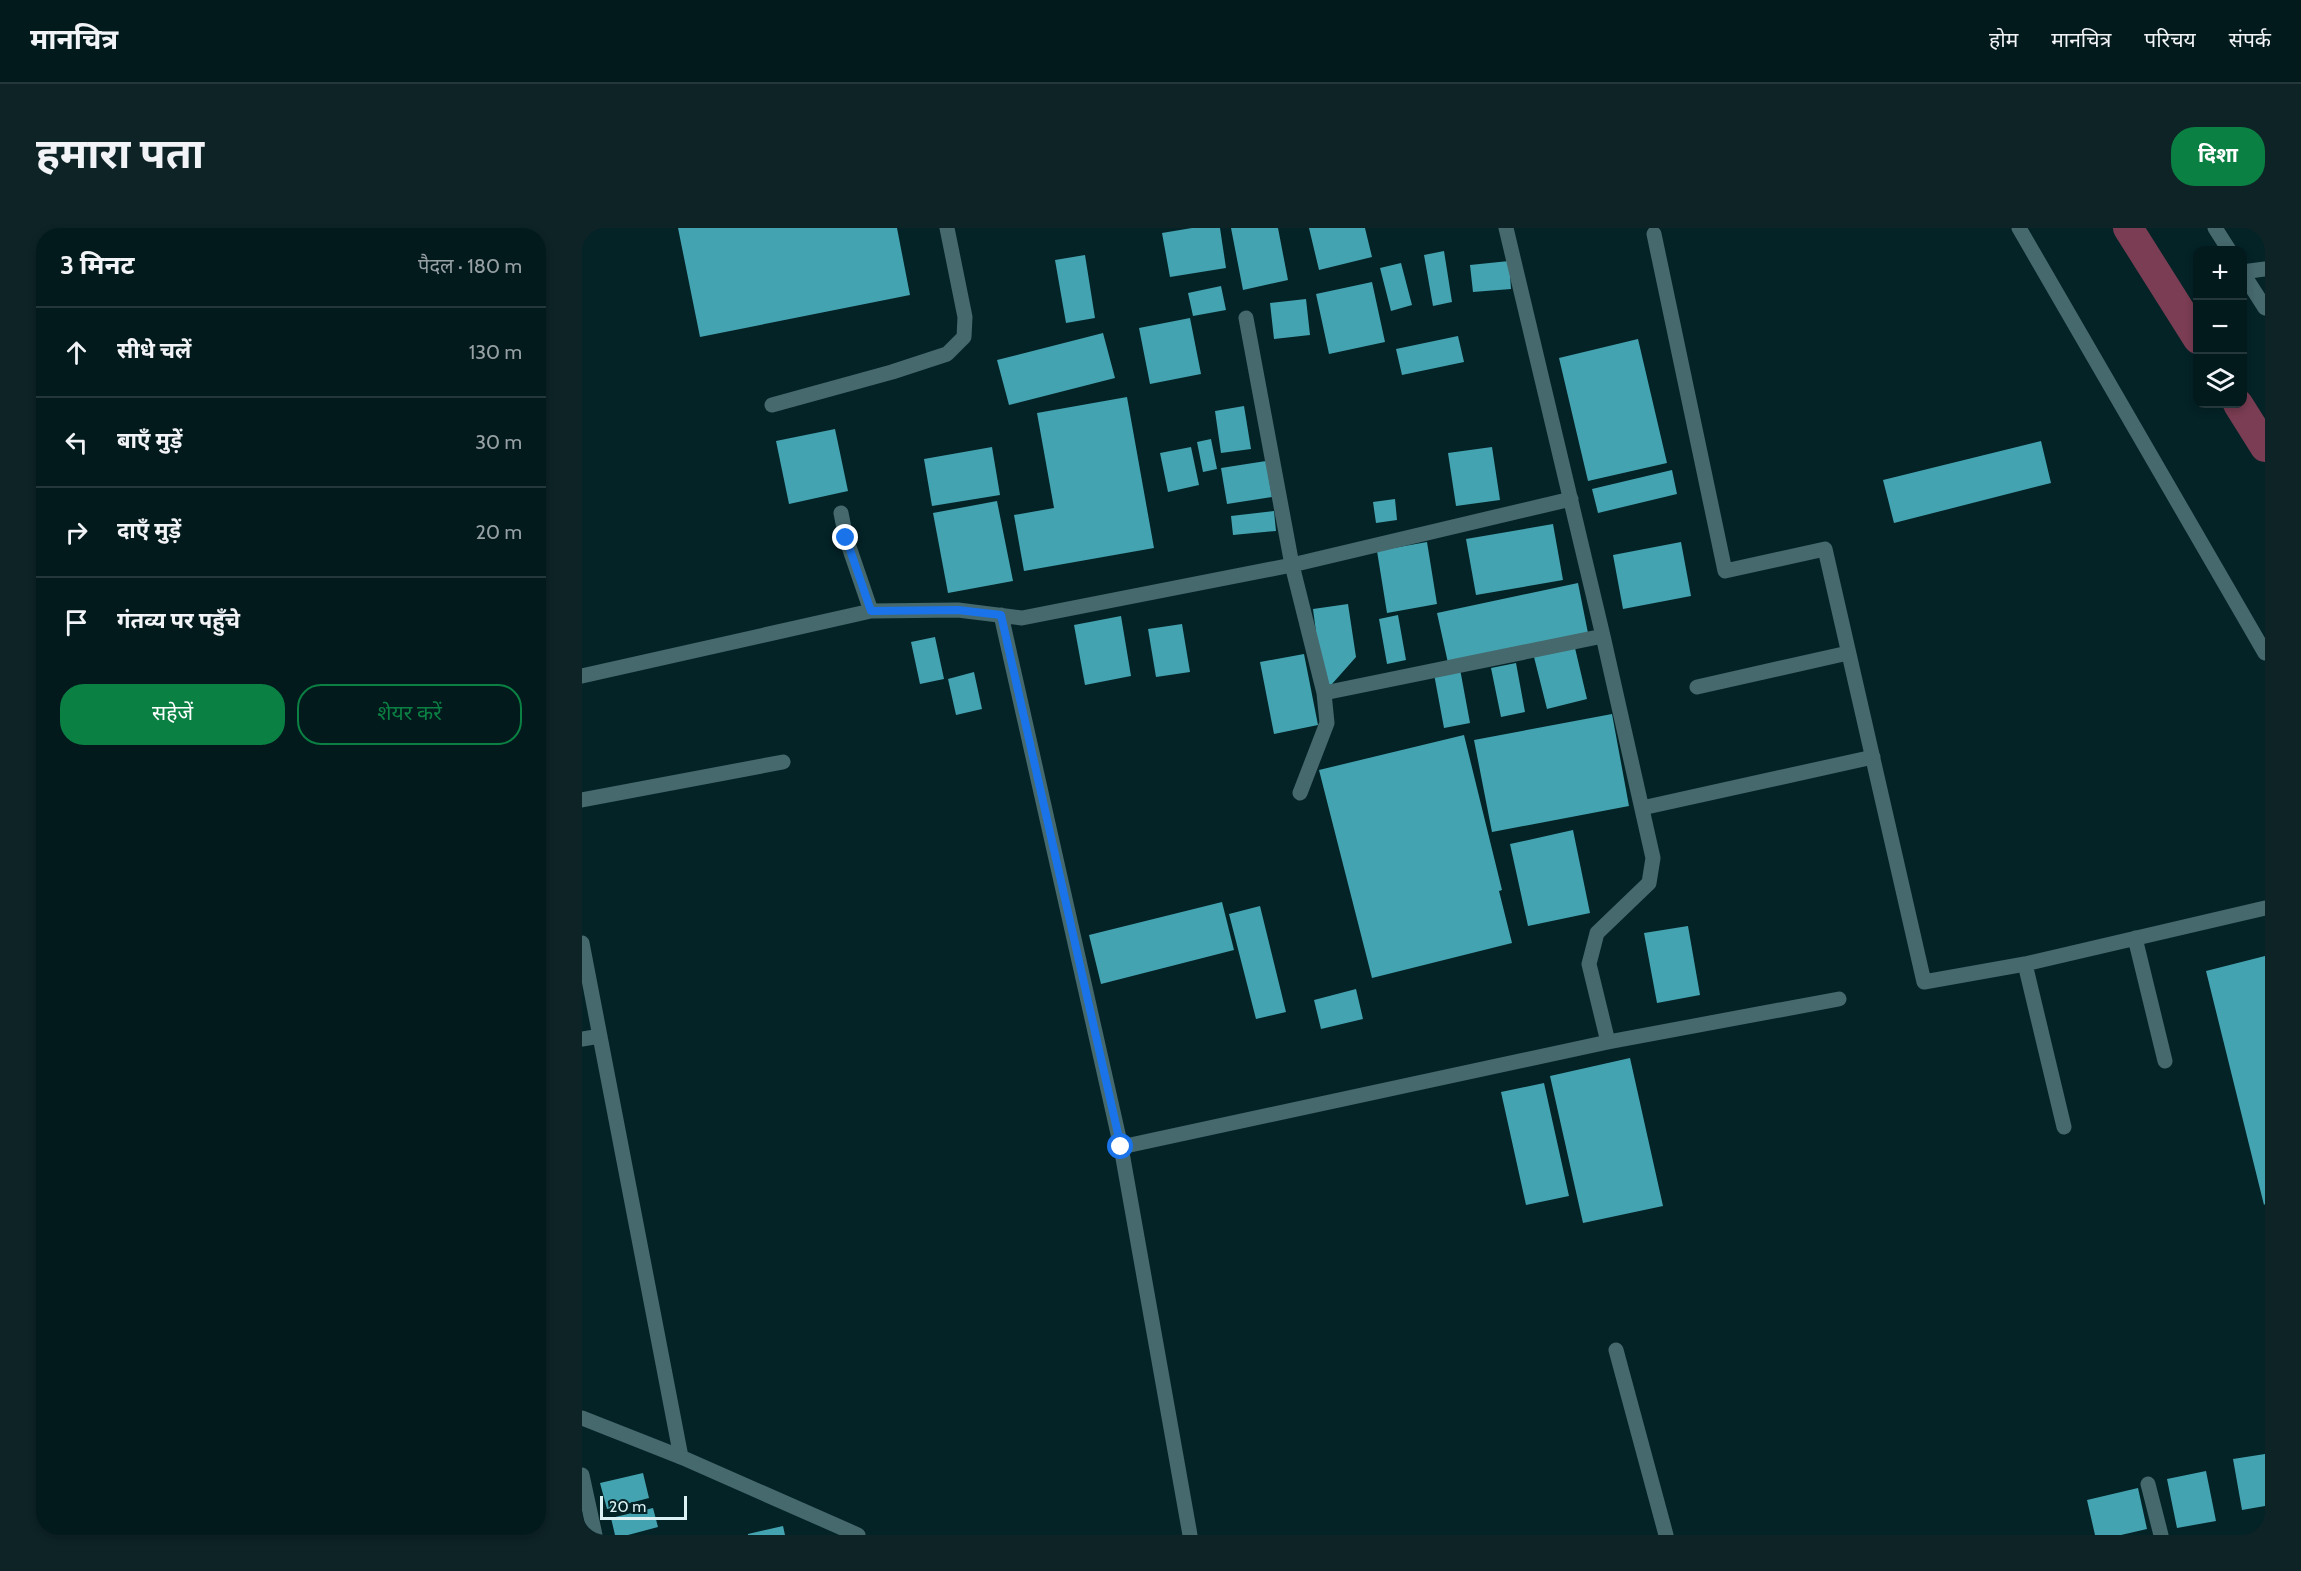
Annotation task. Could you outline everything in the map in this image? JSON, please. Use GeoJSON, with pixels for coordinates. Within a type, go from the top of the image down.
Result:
{"type":"FeatureCollection","features":[{"type":"Feature","properties":{"kind":"street"},"geometry":{"type":"LineString","coordinates":[[772,405],[892,372],[947,354],[964,337],[965,317],[947,228]]}},
{"type":"Feature","properties":{"kind":"street"},"geometry":{"type":"LineString","coordinates":[[1506,228],[1653,858],[1649,883],[1597,933],[1589,964],[1608,1042]]}},
{"type":"Feature","properties":{"kind":"street"},"geometry":{"type":"LineString","coordinates":[[2019,228],[2265,653]]}},
{"type":"Feature","properties":{"kind":"street"},"geometry":{"type":"LineString","coordinates":[[2215,228],[2226,246]]}},
{"type":"Feature","properties":{"kind":"street"},"geometry":{"type":"LineString","coordinates":[[1654,234],[1725,571],[1825,549],[1924,982],[2025,964],[2265,908]]}},
{"type":"Feature","properties":{"kind":"street"},"geometry":{"type":"LineString","coordinates":[[2247,271],[2265,269]]}},
{"type":"Feature","properties":{"kind":"street"},"geometry":{"type":"LineString","coordinates":[[2247,280],[2265,308]]}},
{"type":"Feature","properties":{"kind":"street"},"geometry":{"type":"LineString","coordinates":[[1246,318],[1292,565],[1324,693],[1327,723],[1300,793]]}},
{"type":"Feature","properties":{"kind":"street"},"geometry":{"type":"LineString","coordinates":[[582,675],[871,611],[958,610],[1022,618],[1292,565],[1571,499]]}},
{"type":"Feature","properties":{"kind":"street"},"geometry":{"type":"LineString","coordinates":[[841,513],[846,538],[871,611]]}},
{"type":"Feature","properties":{"kind":"street"},"geometry":{"type":"LineString","coordinates":[[1001,615],[1121,1147],[1190,1535]]}},
{"type":"Feature","properties":{"kind":"street"},"geometry":{"type":"LineString","coordinates":[[1324,693],[1603,636]]}},
{"type":"Feature","properties":{"kind":"street"},"geometry":{"type":"LineString","coordinates":[[1697,687],[1848,653]]}},
{"type":"Feature","properties":{"kind":"street"},"geometry":{"type":"LineString","coordinates":[[1642,808],[1872,758]]}},
{"type":"Feature","properties":{"kind":"street"},"geometry":{"type":"LineString","coordinates":[[582,800],[783,762]]}},
{"type":"Feature","properties":{"kind":"street"},"geometry":{"type":"LineString","coordinates":[[2135,938],[2165,1060]]}},
{"type":"Feature","properties":{"kind":"street"},"geometry":{"type":"LineString","coordinates":[[582,944],[681,1457]]}},
{"type":"Feature","properties":{"kind":"street"},"geometry":{"type":"LineString","coordinates":[[2025,964],[2064,1127]]}},
{"type":"Feature","properties":{"kind":"street"},"geometry":{"type":"LineString","coordinates":[[1121,1147],[1608,1042],[1839,999]]}},
{"type":"Feature","properties":{"kind":"street"},"geometry":{"type":"LineString","coordinates":[[582,1039],[600,1036]]}},
{"type":"Feature","properties":{"kind":"street"},"geometry":{"type":"LineString","coordinates":[[1616,1350],[1666,1535]]}},
{"type":"Feature","properties":{"kind":"street"},"geometry":{"type":"LineString","coordinates":[[582,1418],[681,1457],[858,1535]]}},
{"type":"Feature","properties":{"kind":"street"},"geometry":{"type":"LineString","coordinates":[[582,1475],[596,1535]]}},
{"type":"Feature","properties":{"kind":"street"},"geometry":{"type":"LineString","coordinates":[[2148,1484],[2161,1535]]}},
{"type":"Feature","properties":{"kind":"building"},"geometry":{"type":"Polygon","coordinates":[[[678,228],[897,228],[910,295],[700,337],[678,228]]]}},
{"type":"Feature","properties":{"kind":"building"},"geometry":{"type":"Polygon","coordinates":[[[1192,228],[1220,228],[1226,268],[1170,277],[1162,233],[1192,228]]]}},
{"type":"Feature","properties":{"kind":"building"},"geometry":{"type":"Polygon","coordinates":[[[1231,228],[1278,228],[1288,280],[1243,290],[1231,228]]]}},
{"type":"Feature","properties":{"kind":"building"},"geometry":{"type":"Polygon","coordinates":[[[1309,228],[1365,228],[1372,257],[1319,270],[1309,228]]]}},
{"type":"Feature","properties":{"kind":"building"},"geometry":{"type":"Polygon","coordinates":[[[1444,251],[1452,302],[1433,306],[1424,255],[1444,251]]]}},
{"type":"Feature","properties":{"kind":"building"},"geometry":{"type":"Polygon","coordinates":[[[1085,255],[1095,318],[1066,323],[1055,260],[1085,255]]]}},
{"type":"Feature","properties":{"kind":"building"},"geometry":{"type":"Polygon","coordinates":[[[1509,261],[1511,289],[1473,292],[1470,265],[1509,261]]]}},
{"type":"Feature","properties":{"kind":"building"},"geometry":{"type":"Polygon","coordinates":[[[1401,263],[1412,305],[1391,311],[1380,268],[1401,263]]]}},
{"type":"Feature","properties":{"kind":"building"},"geometry":{"type":"Polygon","coordinates":[[[1372,282],[1385,342],[1329,354],[1316,294],[1372,282]]]}},
{"type":"Feature","properties":{"kind":"building"},"geometry":{"type":"Polygon","coordinates":[[[1221,286],[1226,310],[1193,316],[1188,293],[1221,286]]]}},
{"type":"Feature","properties":{"kind":"building"},"geometry":{"type":"Polygon","coordinates":[[[1306,299],[1310,335],[1274,339],[1270,303],[1306,299]]]}},
{"type":"Feature","properties":{"kind":"building"},"geometry":{"type":"Polygon","coordinates":[[[1190,318],[1201,374],[1150,384],[1139,328],[1190,318]]]}},
{"type":"Feature","properties":{"kind":"building"},"geometry":{"type":"Polygon","coordinates":[[[1103,333],[1115,378],[1009,405],[997,360],[1103,333]]]}},
{"type":"Feature","properties":{"kind":"building"},"geometry":{"type":"Polygon","coordinates":[[[1458,336],[1464,362],[1402,375],[1396,349],[1458,336]]]}},
{"type":"Feature","properties":{"kind":"building"},"geometry":{"type":"Polygon","coordinates":[[[1638,339],[1667,463],[1588,481],[1559,358],[1638,339]]]}},
{"type":"Feature","properties":{"kind":"building"},"geometry":{"type":"Polygon","coordinates":[[[1127,397],[1154,548],[1024,571],[1014,515],[1054,508],[1037,413],[1127,397]]]}},
{"type":"Feature","properties":{"kind":"building"},"geometry":{"type":"Polygon","coordinates":[[[1244,406],[1251,449],[1221,453],[1215,411],[1244,406]]]}},
{"type":"Feature","properties":{"kind":"building"},"geometry":{"type":"Polygon","coordinates":[[[835,429],[848,491],[789,504],[776,441],[835,429]]]}},
{"type":"Feature","properties":{"kind":"building"},"geometry":{"type":"Polygon","coordinates":[[[1211,439],[1217,469],[1203,472],[1197,442],[1211,439]]]}},
{"type":"Feature","properties":{"kind":"building"},"geometry":{"type":"Polygon","coordinates":[[[2041,441],[2051,483],[1894,523],[1883,480],[2041,441]]]}},
{"type":"Feature","properties":{"kind":"building"},"geometry":{"type":"Polygon","coordinates":[[[992,447],[1000,495],[932,506],[924,459],[992,447]]]}},
{"type":"Feature","properties":{"kind":"building"},"geometry":{"type":"Polygon","coordinates":[[[1191,447],[1199,485],[1168,492],[1160,453],[1191,447]]]}},
{"type":"Feature","properties":{"kind":"building"},"geometry":{"type":"Polygon","coordinates":[[[1492,447],[1500,500],[1456,506],[1448,453],[1492,447]]]}},
{"type":"Feature","properties":{"kind":"building"},"geometry":{"type":"Polygon","coordinates":[[[1266,461],[1272,497],[1227,504],[1221,468],[1266,461]]]}},
{"type":"Feature","properties":{"kind":"building"},"geometry":{"type":"Polygon","coordinates":[[[1672,470],[1677,494],[1598,513],[1592,489],[1672,470]]]}},
{"type":"Feature","properties":{"kind":"building"},"geometry":{"type":"Polygon","coordinates":[[[1395,499],[1397,520],[1376,523],[1373,502],[1395,499]]]}},
{"type":"Feature","properties":{"kind":"building"},"geometry":{"type":"Polygon","coordinates":[[[997,501],[1013,581],[948,593],[933,513],[997,501]]]}},
{"type":"Feature","properties":{"kind":"building"},"geometry":{"type":"Polygon","coordinates":[[[1274,511],[1276,531],[1233,535],[1231,516],[1274,511]]]}},
{"type":"Feature","properties":{"kind":"building"},"geometry":{"type":"Polygon","coordinates":[[[1553,524],[1563,580],[1476,595],[1466,539],[1553,524]]]}},
{"type":"Feature","properties":{"kind":"building"},"geometry":{"type":"Polygon","coordinates":[[[1427,542],[1437,604],[1387,613],[1377,551],[1427,542]]]}},
{"type":"Feature","properties":{"kind":"building"},"geometry":{"type":"Polygon","coordinates":[[[1681,542],[1691,596],[1623,609],[1613,555],[1681,542]]]}},
{"type":"Feature","properties":{"kind":"building"},"geometry":{"type":"Polygon","coordinates":[[[1578,583],[1588,633],[1448,663],[1437,613],[1578,583]]]}},
{"type":"Feature","properties":{"kind":"building"},"geometry":{"type":"Polygon","coordinates":[[[1348,604],[1356,657],[1324,693],[1313,609],[1348,604]]]}},
{"type":"Feature","properties":{"kind":"building"},"geometry":{"type":"Polygon","coordinates":[[[1398,615],[1406,660],[1387,664],[1379,619],[1398,615]]]}},
{"type":"Feature","properties":{"kind":"building"},"geometry":{"type":"Polygon","coordinates":[[[1121,616],[1131,676],[1085,685],[1074,625],[1121,616]]]}},
{"type":"Feature","properties":{"kind":"building"},"geometry":{"type":"Polygon","coordinates":[[[1182,624],[1190,672],[1156,677],[1148,629],[1182,624]]]}},
{"type":"Feature","properties":{"kind":"building"},"geometry":{"type":"Polygon","coordinates":[[[935,637],[944,679],[920,684],[911,642],[935,637]]]}},
{"type":"Feature","properties":{"kind":"building"},"geometry":{"type":"Polygon","coordinates":[[[1575,648],[1587,699],[1547,709],[1534,657],[1575,648]]]}},
{"type":"Feature","properties":{"kind":"building"},"geometry":{"type":"Polygon","coordinates":[[[1304,654],[1318,725],[1274,734],[1260,662],[1304,654]]]}},
{"type":"Feature","properties":{"kind":"building"},"geometry":{"type":"Polygon","coordinates":[[[1516,663],[1525,712],[1501,717],[1491,668],[1516,663]]]}},
{"type":"Feature","properties":{"kind":"building"},"geometry":{"type":"Polygon","coordinates":[[[1460,669],[1470,723],[1444,728],[1434,674],[1460,669]]]}},
{"type":"Feature","properties":{"kind":"building"},"geometry":{"type":"Polygon","coordinates":[[[974,672],[982,709],[956,715],[948,679],[974,672]]]}},
{"type":"Feature","properties":{"kind":"building"},"geometry":{"type":"Polygon","coordinates":[[[1612,714],[1629,806],[1492,832],[1474,740],[1612,714]]]}},
{"type":"Feature","properties":{"kind":"building"},"geometry":{"type":"Polygon","coordinates":[[[1464,735],[1502,890],[1499,891],[1512,943],[1372,978],[1319,770],[1464,735]]]}},
{"type":"Feature","properties":{"kind":"building"},"geometry":{"type":"Polygon","coordinates":[[[1573,830],[1590,913],[1528,926],[1510,844],[1573,830]]]}},
{"type":"Feature","properties":{"kind":"building"},"geometry":{"type":"Polygon","coordinates":[[[1222,902],[1234,950],[1101,984],[1089,935],[1222,902]]]}},
{"type":"Feature","properties":{"kind":"building"},"geometry":{"type":"Polygon","coordinates":[[[1260,906],[1286,1012],[1256,1019],[1229,914],[1260,906]]]}},
{"type":"Feature","properties":{"kind":"building"},"geometry":{"type":"Polygon","coordinates":[[[1688,926],[1700,995],[1657,1003],[1644,933],[1688,926]]]}},
{"type":"Feature","properties":{"kind":"building"},"geometry":{"type":"Polygon","coordinates":[[[2265,956],[2265,1204],[2264,1205],[2206,971],[2265,956]]]}},
{"type":"Feature","properties":{"kind":"building"},"geometry":{"type":"Polygon","coordinates":[[[1356,989],[1363,1019],[1321,1029],[1314,1000],[1356,989]]]}},
{"type":"Feature","properties":{"kind":"building"},"geometry":{"type":"Polygon","coordinates":[[[1630,1058],[1663,1206],[1583,1223],[1550,1076],[1630,1058]]]}},
{"type":"Feature","properties":{"kind":"building"},"geometry":{"type":"Polygon","coordinates":[[[1544,1083],[1569,1196],[1526,1205],[1501,1092],[1544,1083]]]}},
{"type":"Feature","properties":{"kind":"building"},"geometry":{"type":"Polygon","coordinates":[[[2265,1454],[2265,1506],[2242,1510],[2233,1459],[2265,1454]]]}},
{"type":"Feature","properties":{"kind":"building"},"geometry":{"type":"Polygon","coordinates":[[[2206,1471],[2216,1521],[2177,1528],[2167,1479],[2206,1471]]]}},
{"type":"Feature","properties":{"kind":"building"},"geometry":{"type":"Polygon","coordinates":[[[643,1473],[649,1498],[607,1509],[600,1483],[643,1473]]]}},
{"type":"Feature","properties":{"kind":"building"},"geometry":{"type":"Polygon","coordinates":[[[2138,1488],[2147,1529],[2121,1535],[2095,1535],[2087,1500],[2138,1488]]]}},
{"type":"Feature","properties":{"kind":"building"},"geometry":{"type":"Polygon","coordinates":[[[653,1508],[658,1527],[628,1535],[615,1535],[611,1518],[653,1508]]]}},
{"type":"Feature","properties":{"kind":"building"},"geometry":{"type":"Polygon","coordinates":[[[783,1526],[785,1535],[748,1535],[748,1534],[783,1526]]]}},
{"type":"Feature","properties":{"kind":"waterway"},"geometry":{"type":"LineString","coordinates":[[2128,228],[2193,331]]}},
{"type":"Feature","properties":{"kind":"waterway"},"geometry":{"type":"LineString","coordinates":[[2241,408],[2265,447]]}},
{"type":"Feature","properties":{"kind":"route"},"geometry":{"type":"LineString","coordinates":[[846,538],[871,611],[958,610],[1001,615],[1121,1147]]}}]}
